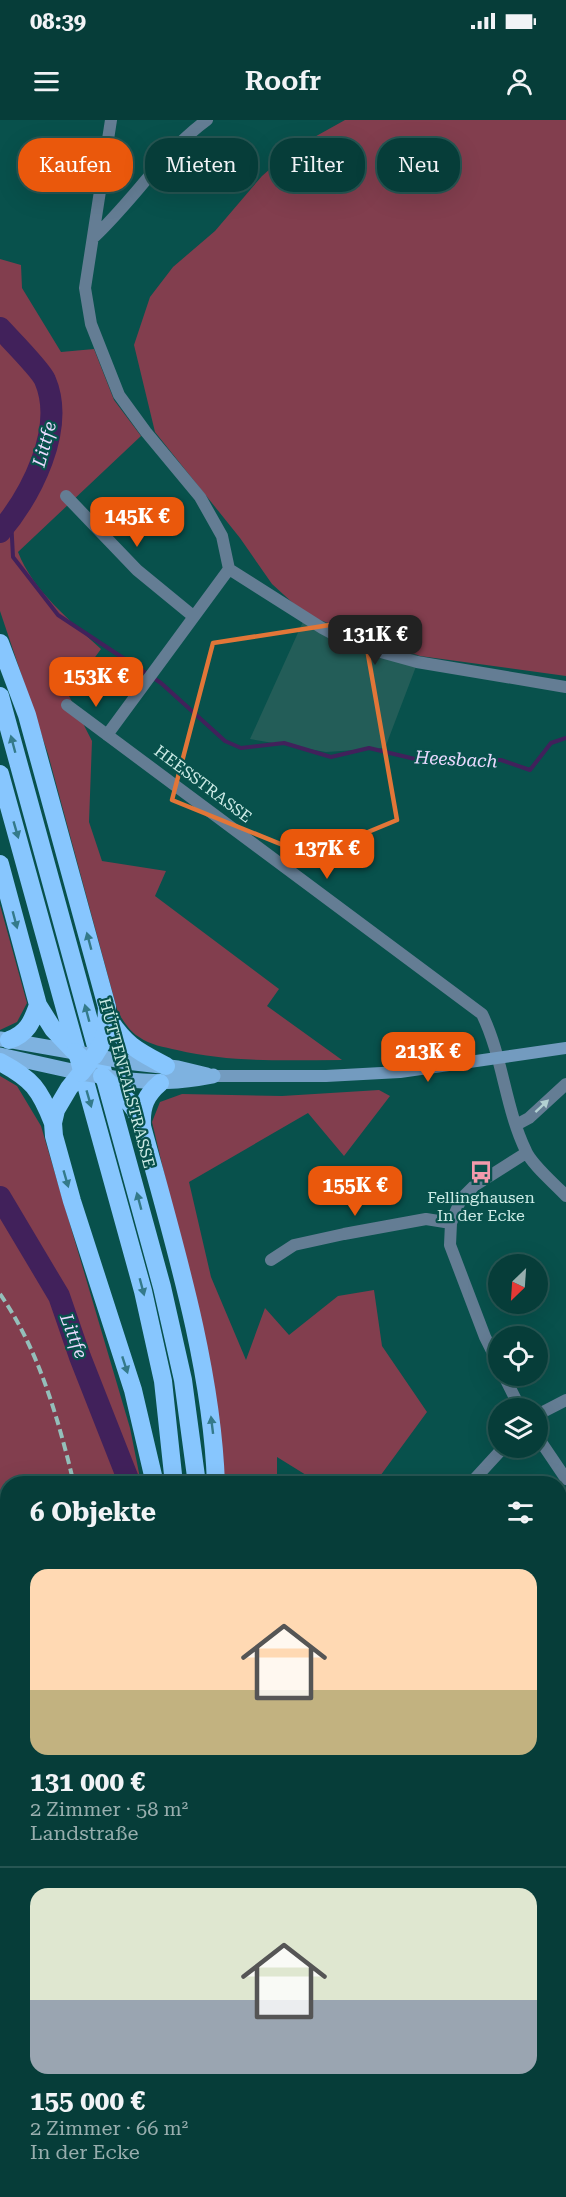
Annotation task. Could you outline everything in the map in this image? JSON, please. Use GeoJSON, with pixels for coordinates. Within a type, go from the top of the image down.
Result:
{"type":"FeatureCollection","features":[{"type":"Feature","properties":{"kind":"highway"},"geometry":{"type":"LineString","coordinates":[[0,643],[27,715],[107,1007],[107,1024],[102,1043],[85,1061],[56,1110],[53,1123],[54,1136],[72,1201],[133,1390],[153,1476]]}},
{"type":"Feature","properties":{"kind":"highway","name":"HÜTTENTALSTRASSE"},"geometry":{"type":"LineString","coordinates":[[0,696],[162,1287],[183,1380],[196,1476]]}},
{"type":"Feature","properties":{"kind":"highway"},"geometry":{"type":"LineString","coordinates":[[0,774],[143,1291],[163,1381],[173,1476]]}},
{"type":"Feature","properties":{"kind":"highway"},"geometry":{"type":"LineString","coordinates":[[0,864],[38,1005],[53,1029],[85,1061],[111,1078],[135,1110],[142,1126],[185,1292],[210,1403],[215,1476]]}},
{"type":"Feature","properties":{"kind":"highway"},"geometry":{"type":"LineString","coordinates":[[3,1045],[30,1026],[38,1005]]}},
{"type":"Feature","properties":{"kind":"highway"},"geometry":{"type":"LineString","coordinates":[[107,1024],[163,1075],[143,1104],[142,1126]]}},
{"type":"Feature","properties":{"kind":"highway"},"geometry":{"type":"LineString","coordinates":[[0,1062],[22,1073],[35,1086],[53,1123]]}},
{"type":"Feature","properties":{"kind":"main road"},"geometry":{"type":"LineString","coordinates":[[3,1045],[54,1048],[85,1061]]}},
{"type":"Feature","properties":{"kind":"main road"},"geometry":{"type":"LineString","coordinates":[[3,1045],[51,1066],[85,1061],[126,1062],[163,1075]]}},
{"type":"Feature","properties":{"kind":"main road"},"geometry":{"type":"LineString","coordinates":[[111,1078],[163,1075],[316,1076],[400,1072],[566,1048]]}},
{"type":"Feature","properties":{"kind":"street"},"geometry":{"type":"LineString","coordinates":[[111,120],[85,288],[91,324],[119,395],[146,432],[200,497],[222,536],[229,569],[322,628],[352,644],[417,662],[566,687]]}},
{"type":"Feature","properties":{"kind":"street"},"geometry":{"type":"LineString","coordinates":[[93,238],[117,216],[162,161],[207,120]]}},
{"type":"Feature","properties":{"kind":"street"},"geometry":{"type":"LineString","coordinates":[[66,496],[137,570],[193,616]]}},
{"type":"Feature","properties":{"kind":"street"},"geometry":{"type":"LineString","coordinates":[[107,735],[229,569]]}},
{"type":"Feature","properties":{"kind":"street","name":"HEESSTRASSE"},"geometry":{"type":"LineString","coordinates":[[67,705],[482,1014],[492,1036],[526,1153]]}},
{"type":"Feature","properties":{"kind":"street"},"geometry":{"type":"LineString","coordinates":[[516,1125],[529,1118],[566,1084]]}},
{"type":"Feature","properties":{"kind":"street"},"geometry":{"type":"LineString","coordinates":[[488,1343],[450,1245],[451,1223],[460,1200],[474,1186],[526,1153],[566,1196]]}},
{"type":"Feature","properties":{"kind":"street"},"geometry":{"type":"LineString","coordinates":[[271,1260],[294,1245],[344,1234],[426,1219],[451,1223]]}},
{"type":"Feature","properties":{"kind":"street"},"geometry":{"type":"LineString","coordinates":[[548,1409],[566,1400]]}},
{"type":"Feature","properties":{"kind":"street"},"geometry":{"type":"LineString","coordinates":[[548,1452],[564,1476]]}},
{"type":"Feature","properties":{"kind":"street"},"geometry":{"type":"LineString","coordinates":[[477,1476],[494,1458]]}},
{"type":"Feature","properties":{"kind":"highlighted area"},"geometry":{"type":"Polygon","coordinates":[[[362,620],[397,820],[310,856],[172,800],[213,643],[362,620]]]}},
{"type":"Feature","properties":{"kind":"shaded area"},"geometry":{"type":"Polygon","coordinates":[[[345,120],[566,120],[566,676],[420,656],[306,615],[272,584],[240,538],[155,432],[134,345],[150,297],[173,267],[215,231],[248,192],[258,192],[258,181],[270,169],[270,192],[365,192],[365,138],[313,138],[345,120]]]}},
{"type":"Feature","properties":{"kind":"shaded area"},"geometry":{"type":"Polygon","coordinates":[[[0,259],[21,265],[22,288],[61,352],[94,349],[114,400],[141,436],[18,552],[33,580],[43,592],[101,649],[68,694],[92,741],[89,822],[102,861],[166,871],[155,896],[279,989],[267,1006],[342,1060],[238,1059],[177,1050],[143,1040],[132,1032],[118,1013],[48,754],[0,611],[0,259]]]}},
{"type":"Feature","properties":{"kind":"shaded area"},"geometry":{"type":"Polygon","coordinates":[[[306,615],[420,656],[385,748],[326,752],[250,739],[306,615]]]}},
{"type":"Feature","properties":{"kind":"shaded area"},"geometry":{"type":"Polygon","coordinates":[[[0,905],[27,1003],[17,1022],[0,1030],[0,905]]]}},
{"type":"Feature","properties":{"kind":"shaded area"},"geometry":{"type":"Polygon","coordinates":[[[0,1076],[17,1086],[41,1126],[130,1428],[140,1476],[0,1476],[0,1076]]]}},
{"type":"Feature","properties":{"kind":"shaded area"},"geometry":{"type":"Polygon","coordinates":[[[379,1090],[390,1096],[344,1156],[308,1113],[189,1182],[211,1277],[246,1360],[265,1308],[289,1335],[338,1296],[374,1290],[382,1346],[427,1412],[380,1476],[308,1476],[277,1457],[277,1476],[223,1476],[214,1384],[152,1122],[160,1102],[182,1094],[282,1096],[379,1090]]]}},
{"type":"Feature","properties":{"kind":"waterway","name":"Littfe"},"geometry":{"type":"LineString","coordinates":[[0,328],[32,362],[45,380],[50,399],[51,419],[42,461],[33,481],[23,500],[0,532]]}},
{"type":"Feature","properties":{"kind":"waterway","name":"Heesbach"},"geometry":{"type":"LineString","coordinates":[[11,519],[13,557],[58,615],[161,683],[225,741],[241,748],[284,743],[331,757],[369,748],[415,759],[501,760],[530,770],[551,743],[566,738]]}},
{"type":"Feature","properties":{"kind":"waterway","name":"Littfe"},"geometry":{"type":"LineString","coordinates":[[0,1197],[59,1296],[80,1357],[127,1476]]}},
{"type":"Feature","properties":{"kind":"railway"},"geometry":{"type":"LineString","coordinates":[[0,1294],[26,1338],[46,1385],[72,1476]]}},
{"type":"Feature","properties":{"kind":"place","name":"Fellinghausen In der Ecke"},"geometry":{"type":"Point","coordinates":[481,1172]}}]}
